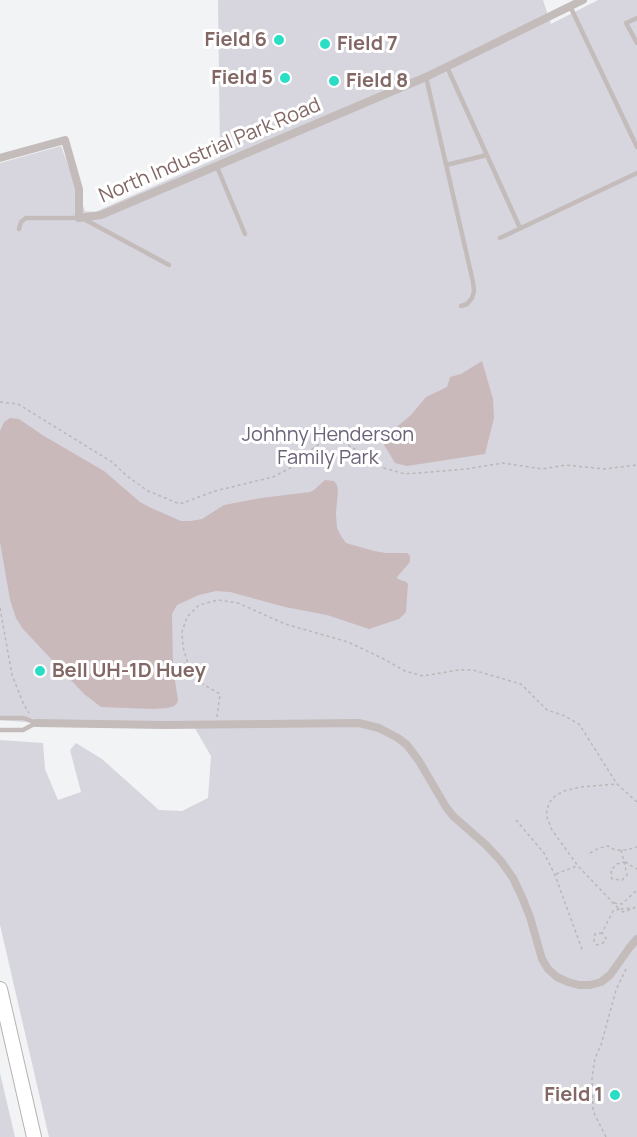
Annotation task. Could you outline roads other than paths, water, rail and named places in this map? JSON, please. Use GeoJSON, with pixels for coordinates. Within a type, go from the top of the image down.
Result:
{"type":"FeatureCollection","features":[{"type":"Feature","properties":{"kind":"main road"},"geometry":{"type":"LineString","coordinates":[[0,989],[33,1137]]}},
{"type":"Feature","properties":{"kind":"street","name":"North Industrial Park Road"},"geometry":{"type":"LineString","coordinates":[[0,158],[65,140],[78,189],[80,218],[101,215],[426,77],[583,0]]}},
{"type":"Feature","properties":{"kind":"street"},"geometry":{"type":"LineString","coordinates":[[36,723],[359,723],[370,725],[389,732],[406,745],[419,761],[434,789],[453,816],[501,861],[513,878],[530,917],[542,959],[557,977],[579,986],[590,986],[601,982],[610,975],[637,939]]}},
{"type":"Feature","properties":{"kind":"lane"},"geometry":{"type":"LineString","coordinates":[[570,6],[637,147]]}},
{"type":"Feature","properties":{"kind":"lane"},"geometry":{"type":"LineString","coordinates":[[637,18],[626,23],[637,43]]}},
{"type":"Feature","properties":{"kind":"lane"},"geometry":{"type":"LineString","coordinates":[[447,67],[520,228]]}},
{"type":"Feature","properties":{"kind":"lane"},"geometry":{"type":"LineString","coordinates":[[426,77],[473,282],[472,298],[461,306]]}},
{"type":"Feature","properties":{"kind":"lane"},"geometry":{"type":"LineString","coordinates":[[446,165],[487,155]]}},
{"type":"Feature","properties":{"kind":"lane"},"geometry":{"type":"LineString","coordinates":[[217,167],[245,234]]}},
{"type":"Feature","properties":{"kind":"lane"},"geometry":{"type":"LineString","coordinates":[[500,238],[637,173]]}},
{"type":"Feature","properties":{"kind":"lane"},"geometry":{"type":"LineString","coordinates":[[20,229],[21,222],[26,218],[80,218],[169,265]]}},
{"type":"Feature","properties":{"kind":"lane"},"geometry":{"type":"LineString","coordinates":[[0,718],[24,718],[36,723]]}},
{"type":"Feature","properties":{"kind":"lane"},"geometry":{"type":"LineString","coordinates":[[0,730],[23,730],[36,723]]}},
{"type":"Feature","properties":{"kind":"place","name":"Field 6"},"geometry":{"type":"Point","coordinates":[279,40]}},
{"type":"Feature","properties":{"kind":"place","name":"Field 7"},"geometry":{"type":"Point","coordinates":[325,44]}},
{"type":"Feature","properties":{"kind":"place","name":"Field 5"},"geometry":{"type":"Point","coordinates":[285,78]}},
{"type":"Feature","properties":{"kind":"place","name":"Field 8"},"geometry":{"type":"Point","coordinates":[334,81]}},
{"type":"Feature","properties":{"kind":"place","name":"Bell UH-1D Huey"},"geometry":{"type":"Point","coordinates":[40,671]}},
{"type":"Feature","properties":{"kind":"place","name":"Field 1"},"geometry":{"type":"Point","coordinates":[615,1095]}},
{"type":"Feature","properties":{"kind":"park label","name":"Johhny Henderson Family Park"},"geometry":{"type":"Point","coordinates":[328,446]}}]}
